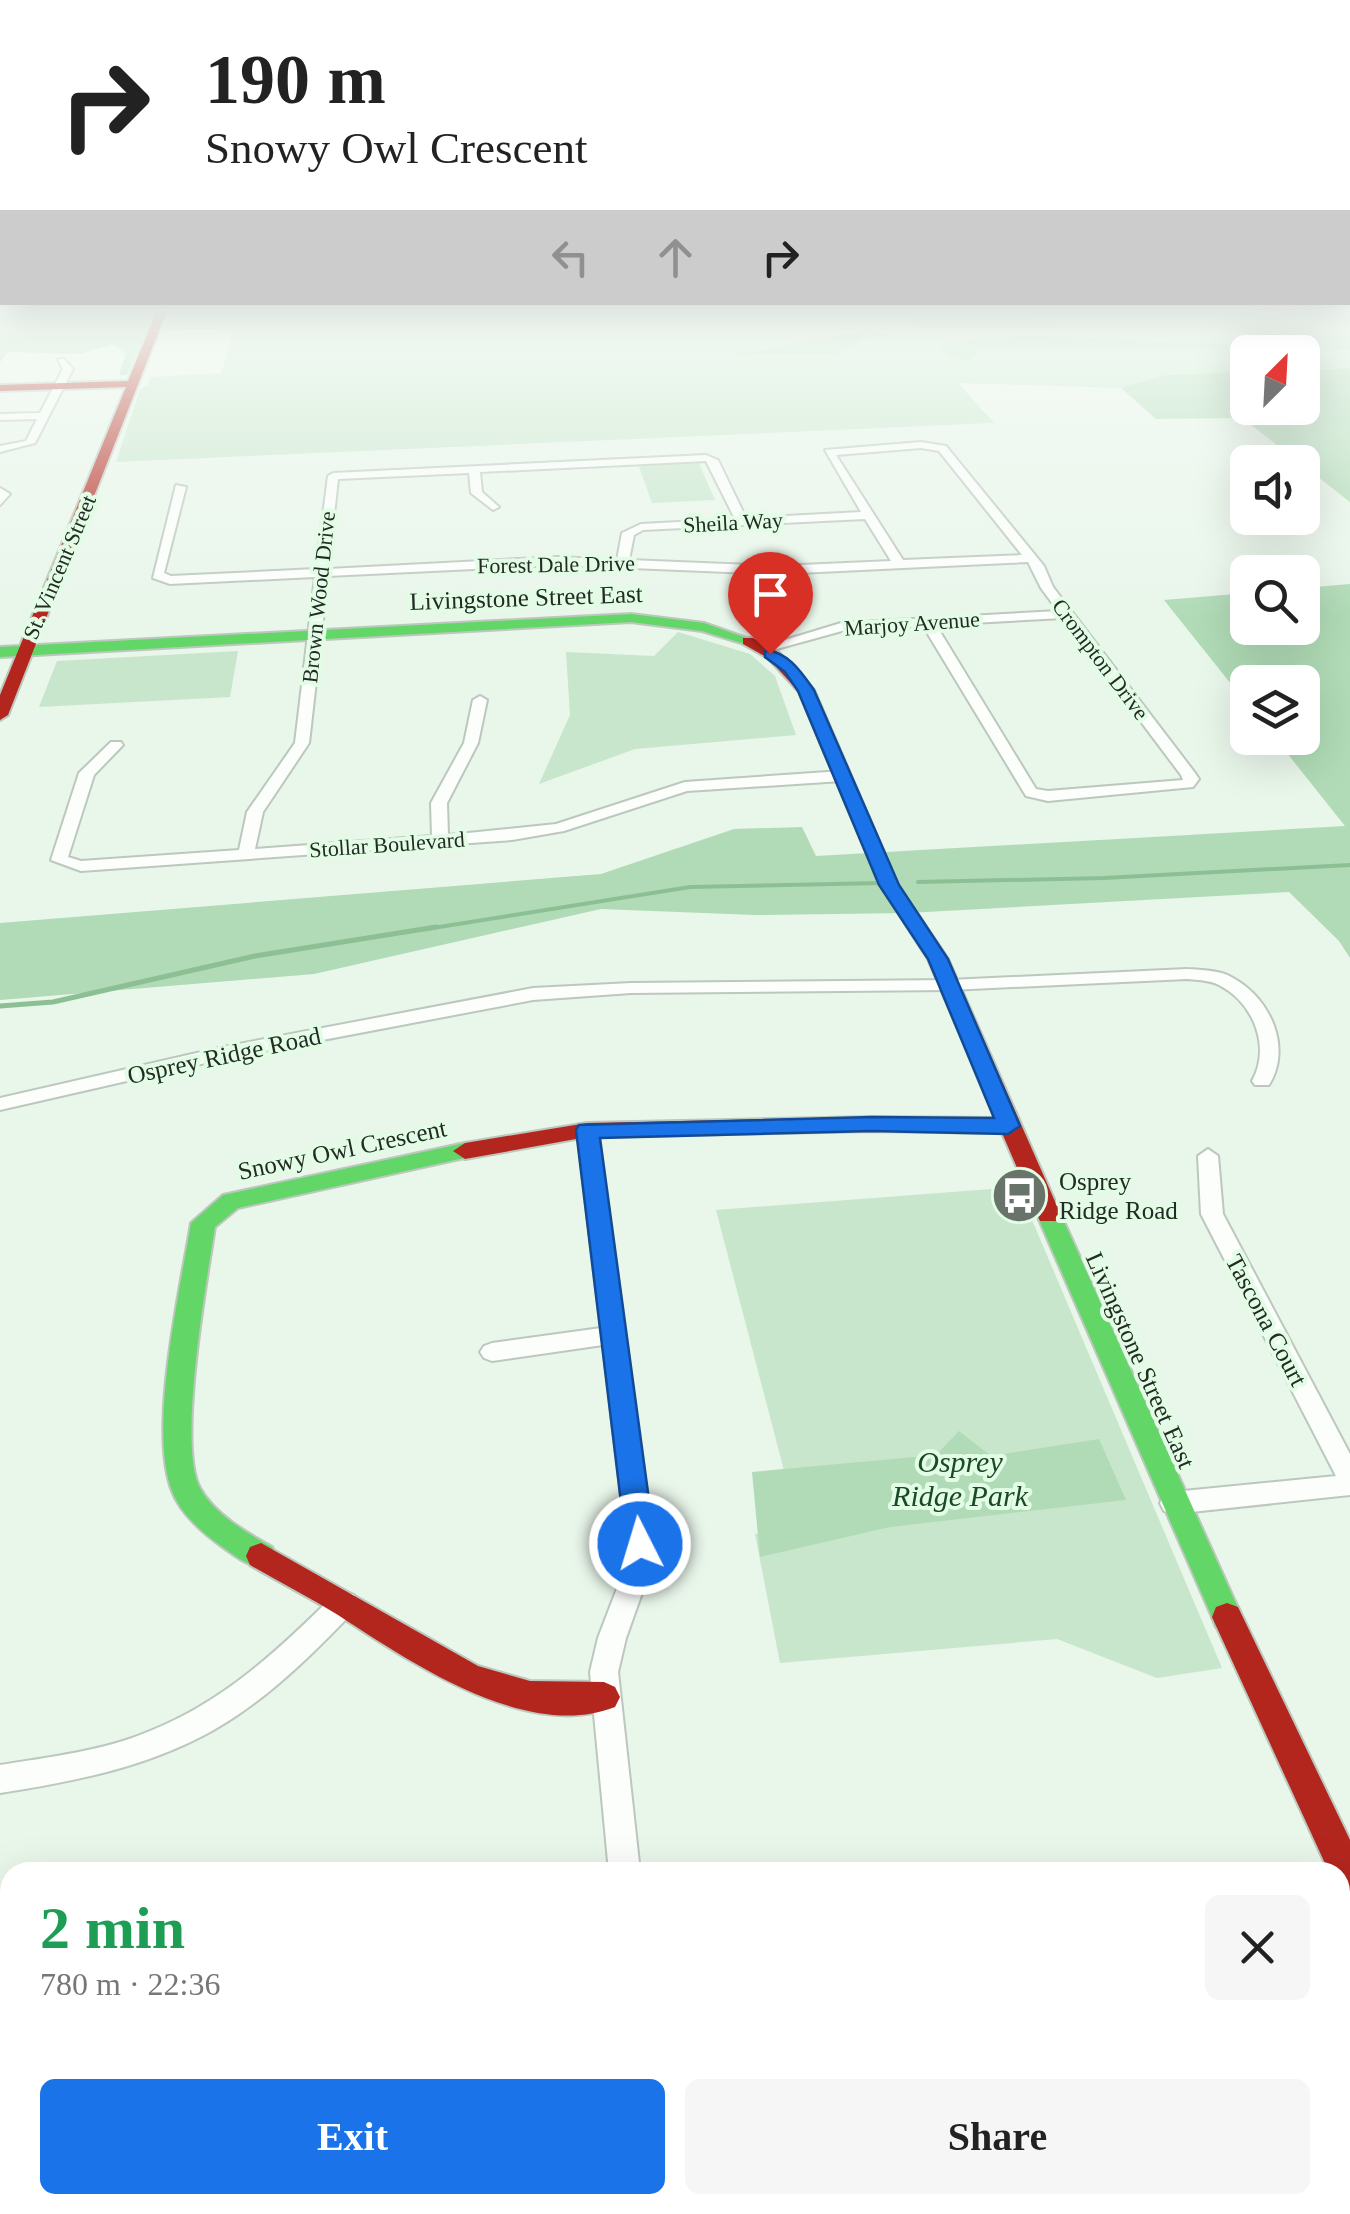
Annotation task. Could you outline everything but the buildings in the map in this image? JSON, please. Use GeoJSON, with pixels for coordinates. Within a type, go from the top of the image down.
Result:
{"type":"FeatureCollection","features":[{"type":"Feature","properties":{"kind":"street"},"geometry":{"type":"LineString","coordinates":[[0,449],[30,444],[47,411]]}},
{"type":"Feature","properties":{"kind":"street","name":"St. Vincent Street"},"geometry":{"type":"LineString","coordinates":[[0,715],[121,411]]}},
{"type":"Feature","properties":{"kind":"street"},"geometry":{"type":"LineString","coordinates":[[0,418],[45,416]]}},
{"type":"Feature","properties":{"kind":"street","name":"Crompton Drive"},"geometry":{"type":"LineString","coordinates":[[900,565],[829,452],[942,448],[1030,558],[1066,614],[1188,774],[1188,784],[1048,796],[1032,792],[928,622]]}},
{"type":"Feature","properties":{"kind":"street","name":"Brown Wood Drive"},"geometry":{"type":"LineString","coordinates":[[246,854],[255,812],[302,742],[332,476],[706,458],[713,460],[742,522]]}},
{"type":"Feature","properties":{"kind":"street"},"geometry":{"type":"LineString","coordinates":[[474,468],[476,493],[493,507]]}},
{"type":"Feature","properties":{"kind":"street","name":"Forest Dale Drive"},"geometry":{"type":"LineString","coordinates":[[180,487],[156,575],[186,581],[623,561],[759,570],[1030,558]]}},
{"type":"Feature","properties":{"kind":"street"},"geometry":{"type":"LineString","coordinates":[[0,491],[4,494],[0,502]]}},
{"type":"Feature","properties":{"kind":"street","name":"Sheila Way"},"geometry":{"type":"LineString","coordinates":[[623,561],[628,534],[641,528],[867,516]]}},
{"type":"Feature","properties":{"kind":"street","name":"Marjoy Avenue"},"geometry":{"type":"LineString","coordinates":[[762,649],[824,630],[1066,614]]}},
{"type":"Feature","properties":{"kind":"street","name":"Livingstone Street East"},"geometry":{"type":"LineString","coordinates":[[0,652],[631,618],[697,626],[762,649],[782,661],[802,683],[889,885],[932,947],[950,985],[1174,1503],[1340,1828],[1347,1862]]}},
{"type":"Feature","properties":{"kind":"street"},"geometry":{"type":"LineString","coordinates":[[440,840],[439,803],[470,743],[480,700]]}},
{"type":"Feature","properties":{"kind":"street","name":"Stollar Boulevard"},"geometry":{"type":"LineString","coordinates":[[116,745],[87,773],[58,860],[63,864],[80,866],[440,840],[558,828],[685,787],[842,776]]}},
{"type":"Feature","properties":{"kind":"street","name":"Osprey Ridge Road"},"geometry":{"type":"LineString","coordinates":[[0,1104],[223,1054],[533,994],[631,988],[950,985],[1187,974],[1217,977],[1239,992],[1273,1046],[1272,1065],[1262,1081]]}},
{"type":"Feature","properties":{"kind":"street","name":"Snowy Owl Crescent"},"geometry":{"type":"LineString","coordinates":[[604,1698],[574,1700],[488,1686],[442,1668],[344,1603],[231,1539],[185,1489],[177,1428],[202,1224],[231,1201],[528,1136],[587,1130],[872,1124],[1008,1126]]}},
{"type":"Feature","properties":{"kind":"street"},"geometry":{"type":"LineString","coordinates":[[587,1130],[640,1544],[638,1566],[612,1638],[604,1698],[624,1862]]}},
{"type":"Feature","properties":{"kind":"street","name":"Tascona Court"},"geometry":{"type":"LineString","coordinates":[[1208,1156],[1212,1214],[1350,1481]]}},
{"type":"Feature","properties":{"kind":"street"},"geometry":{"type":"LineString","coordinates":[[492,1352],[612,1335]]}},
{"type":"Feature","properties":{"kind":"street"},"geometry":{"type":"LineString","coordinates":[[1174,1503],[1350,1481]]}},
{"type":"Feature","properties":{"kind":"street"},"geometry":{"type":"LineString","coordinates":[[0,1779],[105,1763],[182,1733],[264,1682],[344,1603]]}},
{"type":"Feature","properties":{"kind":"green space"},"geometry":{"type":"Polygon","coordinates":[[[133,411],[983,411],[994,423],[116,462],[133,411]]]}},
{"type":"Feature","properties":{"kind":"green space"},"geometry":{"type":"Polygon","coordinates":[[[1147,411],[1230,411],[1230,418],[1156,419],[1147,411]]]}},
{"type":"Feature","properties":{"kind":"green space"},"geometry":{"type":"Polygon","coordinates":[[[1320,411],[1350,411],[1350,502],[1320,479],[1320,445],[1277,445],[1251,425],[1320,425],[1320,411]]]}},
{"type":"Feature","properties":{"kind":"green space"},"geometry":{"type":"Polygon","coordinates":[[[698,461],[715,500],[652,503],[638,464],[698,461]]]}},
{"type":"Feature","properties":{"kind":"green space"},"geometry":{"type":"Polygon","coordinates":[[[1350,584],[1350,958],[1339,941],[1289,892],[907,913],[755,915],[601,909],[314,974],[0,1000],[0,923],[601,874],[734,829],[802,827],[816,856],[1345,826],[1289,755],[1320,755],[1320,665],[1230,665],[1230,683],[1164,600],[1230,594],[1230,645],[1320,645],[1320,587],[1350,584]]]}},
{"type":"Feature","properties":{"kind":"green space"},"geometry":{"type":"Polygon","coordinates":[[[678,632],[750,654],[775,676],[796,735],[635,749],[539,784],[570,715],[566,652],[654,656],[678,632]]]}},
{"type":"Feature","properties":{"kind":"green space"},"geometry":{"type":"Polygon","coordinates":[[[238,651],[230,697],[39,707],[57,661],[238,651]]]}},
{"type":"Feature","properties":{"kind":"green space","name":"Osprey Ridge Park"},"geometry":{"type":"Polygon","coordinates":[[[1018,1187],[1222,1668],[1157,1678],[1057,1639],[780,1663],[755,1534],[799,1528],[716,1210],[1018,1187]]]}},
{"type":"Feature","properties":{"kind":"green space"},"geometry":{"type":"Polygon","coordinates":[[[959,1431],[991,1456],[1099,1439],[1126,1500],[890,1527],[760,1557],[752,1472],[936,1455],[959,1431]]]}},
{"type":"Feature","properties":{"kind":"waterway"},"geometry":{"type":"LineString","coordinates":[[918,882],[1104,878],[1350,865]]}},
{"type":"Feature","properties":{"kind":"waterway"},"geometry":{"type":"LineString","coordinates":[[420,930],[690,887],[881,883]]}},
{"type":"Feature","properties":{"kind":"waterway"},"geometry":{"type":"LineString","coordinates":[[0,1006],[53,1002],[255,956],[436,927]]}},
{"type":"Feature","properties":{"kind":"traffic: fast"},"geometry":{"type":"LineString","coordinates":[[0,652],[631,618],[704,627],[748,641]]}},
{"type":"Feature","properties":{"kind":"traffic: fast"},"geometry":{"type":"LineString","coordinates":[[261,1556],[201,1510],[186,1491],[180,1470],[180,1403],[203,1223],[231,1201],[465,1151]]}},
{"type":"Feature","properties":{"kind":"traffic: fast"},"geometry":{"type":"LineString","coordinates":[[1049,1215],[1227,1617]]}},
{"type":"Feature","properties":{"kind":"traffic: jam"},"geometry":{"type":"LineString","coordinates":[[0,715],[122,411]]}},
{"type":"Feature","properties":{"kind":"traffic: jam"},"geometry":{"type":"LineString","coordinates":[[748,641],[773,655],[806,690],[889,885],[938,959],[1049,1215]]}},
{"type":"Feature","properties":{"kind":"traffic: jam"},"geometry":{"type":"LineString","coordinates":[[465,1151],[587,1130],[873,1124],[1008,1126]]}},
{"type":"Feature","properties":{"kind":"traffic: jam"},"geometry":{"type":"LineString","coordinates":[[261,1556],[468,1677],[530,1695],[565,1699],[604,1697]]}},
{"type":"Feature","properties":{"kind":"traffic: jam"},"geometry":{"type":"LineString","coordinates":[[1227,1617],[1342,1862]]}},
{"type":"Feature","properties":{"kind":"place","name":"Osprey Ridge Road"},"geometry":{"type":"Point","coordinates":[1020,1195]}},
{"type":"Feature","properties":{"kind":"route"},"geometry":{"type":"LineString","coordinates":[[640,1544],[587,1130],[872,1124],[1008,1126],[938,959],[889,885],[806,690],[790,668],[770,654]]}}]}
